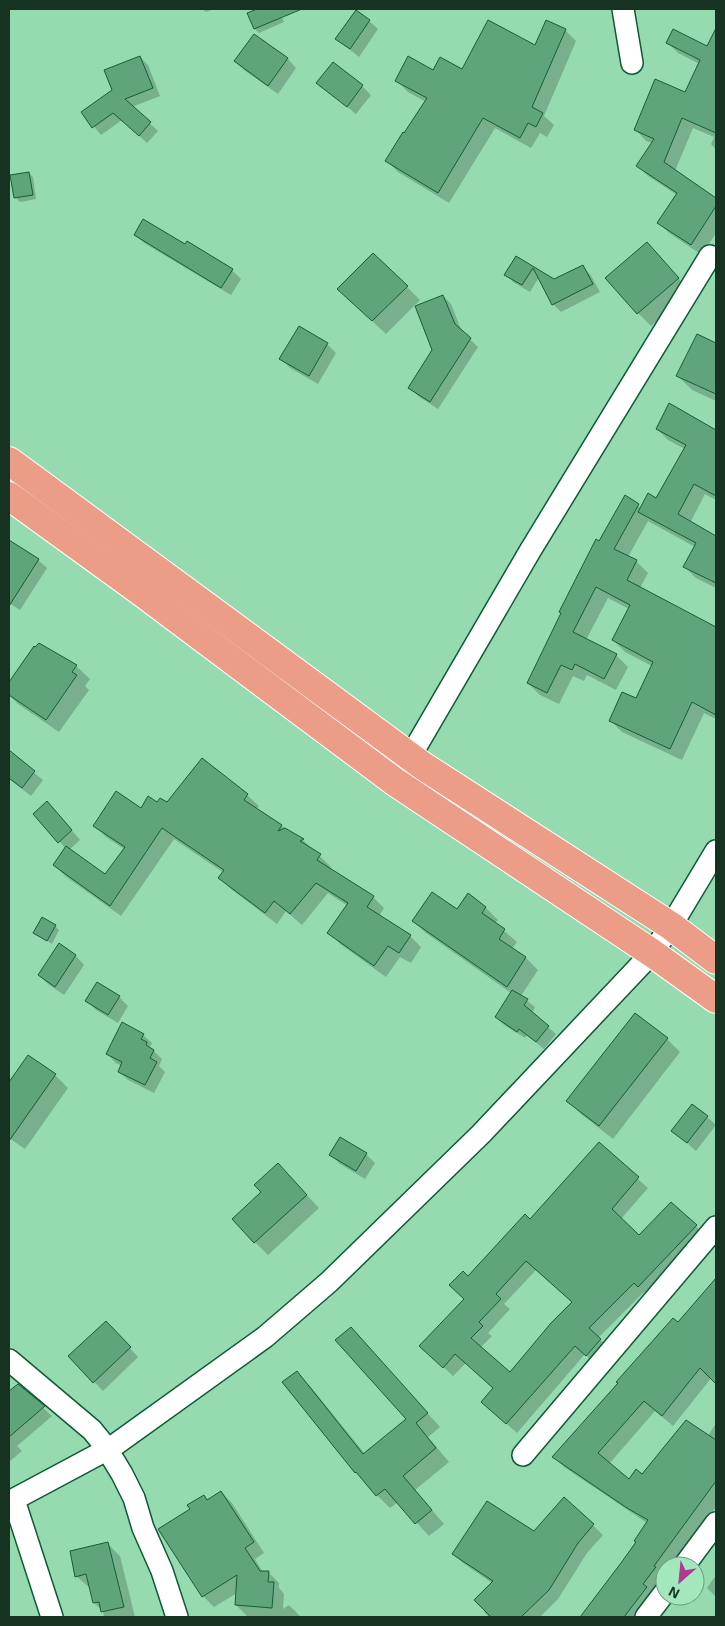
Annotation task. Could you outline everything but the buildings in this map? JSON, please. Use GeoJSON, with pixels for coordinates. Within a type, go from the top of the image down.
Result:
{"type":"FeatureCollection","features":[{"type":"Feature","properties":{"kind":"main road"},"geometry":{"type":"LineString","coordinates":[[9,460],[410,757],[671,926],[716,960]]}},
{"type":"Feature","properties":{"kind":"main road"},"geometry":{"type":"LineString","coordinates":[[9,496],[140,591],[395,782],[652,952],[716,999]]}},
{"type":"Feature","properties":{"kind":"street"},"geometry":{"type":"LineString","coordinates":[[623,9],[632,63]]}},
{"type":"Feature","properties":{"kind":"street"},"geometry":{"type":"LineString","coordinates":[[410,757],[530,550],[710,256]]}},
{"type":"Feature","properties":{"kind":"street"},"geometry":{"type":"LineString","coordinates":[[52,1617],[11,1501],[106,1450],[265,1337],[329,1282],[481,1134],[652,952],[671,926],[716,851]]}},
{"type":"Feature","properties":{"kind":"street"},"geometry":{"type":"LineString","coordinates":[[523,1455],[716,1227]]}},
{"type":"Feature","properties":{"kind":"street"},"geometry":{"type":"LineString","coordinates":[[9,1360],[92,1430],[100,1439],[122,1474],[134,1498],[143,1528],[162,1571],[177,1617]]}},
{"type":"Feature","properties":{"kind":"street"},"geometry":{"type":"LineString","coordinates":[[691,1556],[716,1523]]}},
{"type":"Feature","properties":{"kind":"street"},"geometry":{"type":"LineString","coordinates":[[646,1617],[655,1605]]}}]}
